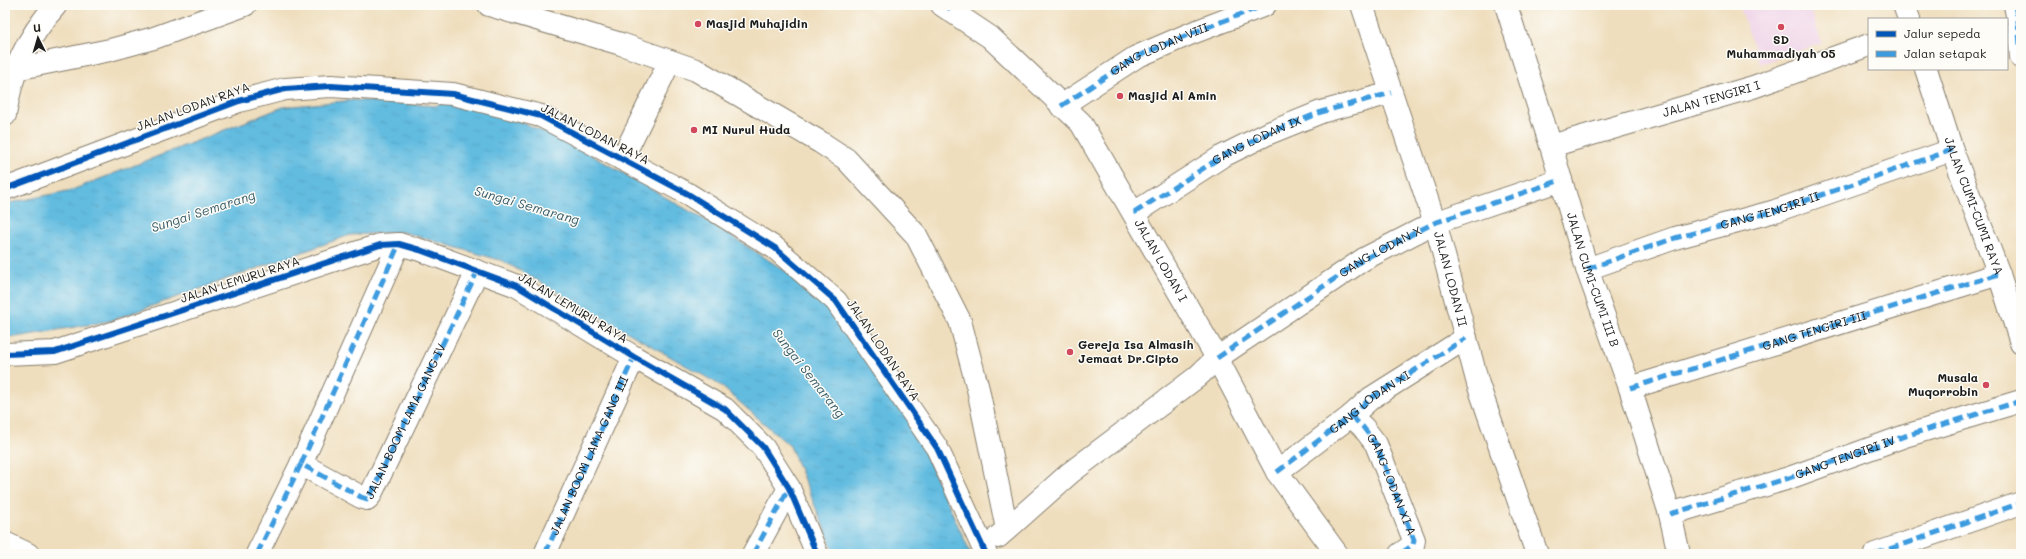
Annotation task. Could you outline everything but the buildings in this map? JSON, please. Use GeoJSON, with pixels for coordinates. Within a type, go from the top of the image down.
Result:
{"type":"FeatureCollection","features":[{"type":"Feature","properties":{"kind":"street"},"geometry":{"type":"LineString","coordinates":[[5,115],[16,69],[37,27],[56,5]]}},
{"type":"Feature","properties":{"kind":"street"},"geometry":{"type":"LineString","coordinates":[[16,69],[110,50],[154,38],[245,5]]}},
{"type":"Feature","properties":{"kind":"street"},"geometry":{"type":"LineString","coordinates":[[489,5],[621,44],[696,70],[820,142],[846,159],[916,235],[960,321],[978,389],[1007,529]]}},
{"type":"Feature","properties":{"kind":"street","name":"GANG LODAN VIII"},"geometry":{"type":"LineString","coordinates":[[1061,106],[1136,57],[1192,33],[1265,5]]}},
{"type":"Feature","properties":{"kind":"street","name":"JALAN LODAN II"},"geometry":{"type":"LineString","coordinates":[[1362,5],[1434,223],[1478,384],[1537,554]]}},
{"type":"Feature","properties":{"kind":"street","name":"JALAN CUMI-CUMI III B"},"geometry":{"type":"LineString","coordinates":[[1506,5],[1551,146],[1587,269],[1630,388],[1670,514],[1679,554]]}},
{"type":"Feature","properties":{"kind":"street"},"geometry":{"type":"LineString","coordinates":[[1904,5],[1909,18]]}},
{"type":"Feature","properties":{"kind":"street"},"geometry":{"type":"LineString","coordinates":[[2015,5],[2021,57]]}},
{"type":"Feature","properties":{"kind":"street","name":"JALAN LODAN I"},"geometry":{"type":"LineString","coordinates":[[947,6],[990,37],[1061,106],[1081,123],[1217,358],[1276,472],[1337,554]]}},
{"type":"Feature","properties":{"kind":"street","name":"JALAN TENGIRI I"},"geometry":{"type":"LineString","coordinates":[[1551,146],[1753,87],[1868,45]]}},
{"type":"Feature","properties":{"kind":"street"},"geometry":{"type":"LineString","coordinates":[[622,159],[670,61]]}},
{"type":"Feature","properties":{"kind":"street","name":"JALAN CUMI-CUMI RAYA"},"geometry":{"type":"LineString","coordinates":[[1926,70],[1952,150],[1999,274],[2021,343]]}},
{"type":"Feature","properties":{"kind":"street","name":"JALAN LODAN RAYA"},"geometry":{"type":"LineString","coordinates":[[5,189],[239,101],[286,89],[331,86],[461,96],[541,116],[688,194],[775,248],[836,301],[937,448],[985,552]]}},
{"type":"Feature","properties":{"kind":"street","name":"GANG LODAN IX"},"geometry":{"type":"LineString","coordinates":[[1134,213],[1221,157],[1269,133],[1321,112],[1391,93]]}},
{"type":"Feature","properties":{"kind":"street","name":"GANG TENGIRI II"},"geometry":{"type":"LineString","coordinates":[[1587,269],[1675,238],[1775,211],[1952,150]]}},
{"type":"Feature","properties":{"kind":"street","name":"GANG LODAN X"},"geometry":{"type":"LineString","coordinates":[[985,552],[1007,529],[1070,473],[1197,376],[1217,358],[1364,259],[1434,223],[1561,180]]}},
{"type":"Feature","properties":{"kind":"street"},"geometry":{"type":"LineString","coordinates":[[257,554],[301,464],[399,244]]}},
{"type":"Feature","properties":{"kind":"street","name":"JALAN LEMURU RAYA"},"geometry":{"type":"LineString","coordinates":[[5,354],[55,352],[380,245],[399,244],[420,250],[517,286],[634,357],[725,408],[763,447],[789,488],[817,554]]}},
{"type":"Feature","properties":{"kind":"street","name":"JALAN BOOM LAMA GANG IV"},"geometry":{"type":"LineString","coordinates":[[301,464],[361,497],[367,499],[370,496],[477,272]]}},
{"type":"Feature","properties":{"kind":"street","name":"GANG TENGIRI III"},"geometry":{"type":"LineString","coordinates":[[1630,388],[1999,274]]}},
{"type":"Feature","properties":{"kind":"street","name":"GANG LODAN XI"},"geometry":{"type":"LineString","coordinates":[[1276,472],[1351,416],[1371,398],[1466,338]]}},
{"type":"Feature","properties":{"kind":"street","name":"JALAN BOOM LAMA GANG III"},"geometry":{"type":"LineString","coordinates":[[545,554],[634,357]]}},
{"type":"Feature","properties":{"kind":"street","name":"GANG TENGIRI IV"},"geometry":{"type":"LineString","coordinates":[[1670,514],[1790,478],[1906,436],[2021,401]]}},
{"type":"Feature","properties":{"kind":"street","name":"GANG LODAN XI A"},"geometry":{"type":"LineString","coordinates":[[1351,416],[1363,427],[1376,444],[1414,540],[1413,545],[1400,554]]}},
{"type":"Feature","properties":{"kind":"street"},"geometry":{"type":"LineString","coordinates":[[753,554],[789,488]]}},
{"type":"Feature","properties":{"kind":"street"},"geometry":{"type":"LineString","coordinates":[[1875,554],[2021,503]]}},
{"type":"Feature","properties":{"kind":"street"},"geometry":{"type":"LineString","coordinates":[[5,543],[28,554]]}},
{"type":"Feature","properties":{"kind":"shaded area","name":"SD Muhammadiyah 05"},"geometry":{"type":"Polygon","coordinates":[[[1739,5],[1825,5],[1810,10],[1822,43],[1760,64],[1739,5]]]}},
{"type":"Feature","properties":{"kind":"water","name":"Sungai Semarang"},"geometry":{"type":"Polygon","coordinates":[[[454,97],[510,117],[579,148],[714,225],[826,297],[898,394],[971,554],[835,554],[790,446],[720,385],[503,261],[403,232],[350,235],[110,321],[16,337],[5,336],[5,204],[72,190],[283,107],[354,100],[437,106],[454,97]]]}},
{"type":"Feature","properties":{"kind":"marked path"},"geometry":{"type":"LineString","coordinates":[[947,9],[952,5]]}},
{"type":"Feature","properties":{"kind":"marked path"},"geometry":{"type":"LineString","coordinates":[[1061,106],[1136,57],[1192,33],[1265,5]]}},
{"type":"Feature","properties":{"kind":"marked path"},"geometry":{"type":"LineString","coordinates":[[2015,5],[2021,57]]}},
{"type":"Feature","properties":{"kind":"marked path"},"geometry":{"type":"LineString","coordinates":[[1134,213],[1221,157],[1269,133],[1321,112],[1391,93]]}},
{"type":"Feature","properties":{"kind":"marked path"},"geometry":{"type":"LineString","coordinates":[[1587,269],[1675,238],[1775,211],[1952,150]]}},
{"type":"Feature","properties":{"kind":"marked path"},"geometry":{"type":"LineString","coordinates":[[1217,358],[1364,259],[1434,223],[1561,180]]}},
{"type":"Feature","properties":{"kind":"marked path"},"geometry":{"type":"LineString","coordinates":[[301,464],[399,244]]}},
{"type":"Feature","properties":{"kind":"marked path"},"geometry":{"type":"LineString","coordinates":[[257,554],[301,464],[361,497],[367,499],[370,496],[477,272]]}},
{"type":"Feature","properties":{"kind":"marked path"},"geometry":{"type":"LineString","coordinates":[[1630,388],[1999,274]]}},
{"type":"Feature","properties":{"kind":"marked path"},"geometry":{"type":"LineString","coordinates":[[1277,472],[1351,416],[1371,398],[1466,338]]}},
{"type":"Feature","properties":{"kind":"marked path"},"geometry":{"type":"LineString","coordinates":[[545,554],[634,357]]}},
{"type":"Feature","properties":{"kind":"marked path"},"geometry":{"type":"LineString","coordinates":[[1670,514],[1789,478],[1905,436],[2021,401]]}},
{"type":"Feature","properties":{"kind":"marked path"},"geometry":{"type":"LineString","coordinates":[[1351,416],[1363,427],[1376,444],[1414,540],[1413,545],[1400,554]]}},
{"type":"Feature","properties":{"kind":"marked path"},"geometry":{"type":"LineString","coordinates":[[753,554],[789,488]]}},
{"type":"Feature","properties":{"kind":"marked path"},"geometry":{"type":"LineString","coordinates":[[1875,554],[2021,503]]}},
{"type":"Feature","properties":{"kind":"cycle path"},"geometry":{"type":"LineString","coordinates":[[5,189],[239,101],[285,89],[331,86],[453,94],[541,116],[688,194],[775,248],[836,301],[937,448],[986,554]]}},
{"type":"Feature","properties":{"kind":"cycle path"},"geometry":{"type":"LineString","coordinates":[[5,354],[55,352],[380,245],[399,244],[420,250],[517,286],[634,357],[725,409],[763,447],[789,488],[817,554]]}},
{"type":"Feature","properties":{"kind":"place","name":"Masjid Muhajidin"},"geometry":{"type":"Point","coordinates":[698,24]}},
{"type":"Feature","properties":{"kind":"place","name":"SD Muhammadiyah 05"},"geometry":{"type":"Point","coordinates":[1781,27]}},
{"type":"Feature","properties":{"kind":"place","name":"Masjid Al Amin"},"geometry":{"type":"Point","coordinates":[1120,96]}},
{"type":"Feature","properties":{"kind":"place","name":"MI Nurul Huda"},"geometry":{"type":"Point","coordinates":[694,130]}},
{"type":"Feature","properties":{"kind":"place","name":"Gereja Isa Almasih Jemaat Dr.Cipto"},"geometry":{"type":"Point","coordinates":[1070,352]}},
{"type":"Feature","properties":{"kind":"place","name":"Musala Muqorrobin"},"geometry":{"type":"Point","coordinates":[1986,385]}}]}
